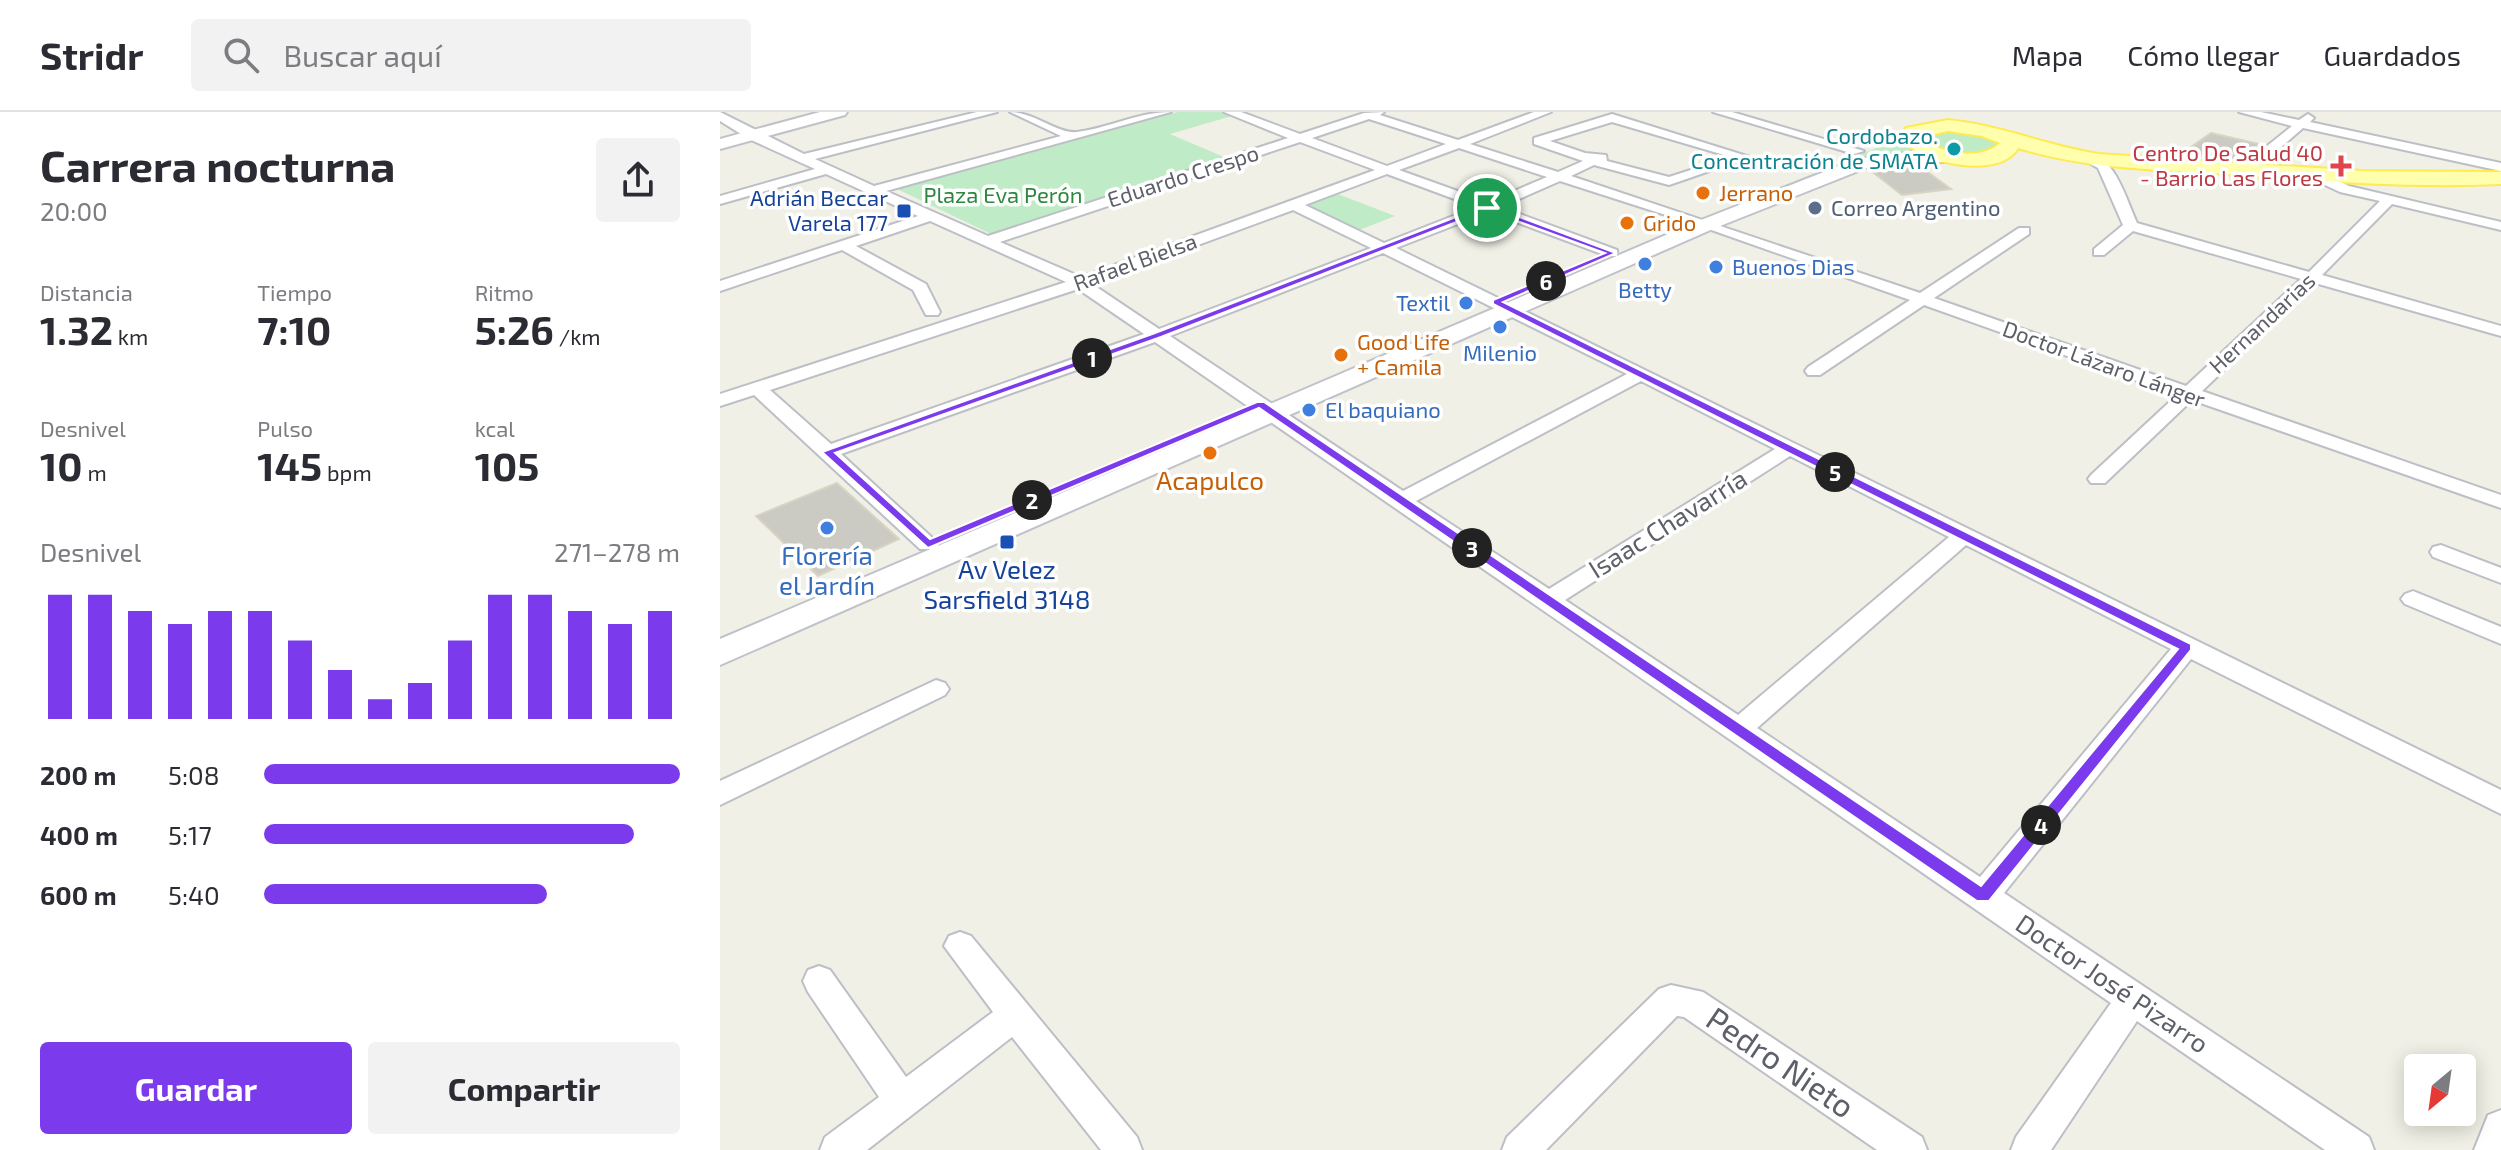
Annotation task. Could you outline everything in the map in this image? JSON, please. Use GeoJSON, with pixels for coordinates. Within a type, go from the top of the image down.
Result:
{"type":"FeatureCollection","features":[{"type":"Feature","properties":{"kind":"main road"},"geometry":{"type":"LineString","coordinates":[[720,144],[839,112]]}},
{"type":"Feature","properties":{"kind":"main road"},"geometry":{"type":"LineString","coordinates":[[720,653],[1267,408],[1951,112]]}},
{"type":"Feature","properties":{"kind":"main road"},"geometry":{"type":"LineString","coordinates":[[1906,133],[1918,146],[1968,158],[2007,150],[2010,143],[1991,122],[1990,112]]}},
{"type":"Feature","properties":{"kind":"main road"},"geometry":{"type":"LineString","coordinates":[[1906,133],[1969,126],[2097,162],[2424,186],[2501,181]]}},
{"type":"Feature","properties":{"kind":"main road"},"geometry":{"type":"LineString","coordinates":[[1503,306],[1612,253],[1854,166],[1913,157],[1968,158],[2250,170],[2318,177]]}},
{"type":"Feature","properties":{"kind":"main road"},"geometry":{"type":"LineString","coordinates":[[720,633],[928,544],[1267,408]]}},
{"type":"Feature","properties":{"kind":"street"},"geometry":{"type":"LineString","coordinates":[[803,158],[991,112]]}},
{"type":"Feature","properties":{"kind":"street"},"geometry":{"type":"LineString","coordinates":[[1016,112],[1073,137]]}},
{"type":"Feature","properties":{"kind":"street"},"geometry":{"type":"LineString","coordinates":[[873,190],[1165,112]]}},
{"type":"Feature","properties":{"kind":"street"},"geometry":{"type":"LineString","coordinates":[[1230,112],[1612,253]]}},
{"type":"Feature","properties":{"kind":"street","name":"Rafael Bielsa"},"geometry":{"type":"LineString","coordinates":[[720,400],[1080,283],[1545,112]]}},
{"type":"Feature","properties":{"kind":"street"},"geometry":{"type":"LineString","coordinates":[[1719,112],[1737,114],[1858,151]]}},
{"type":"Feature","properties":{"kind":"street"},"geometry":{"type":"LineString","coordinates":[[2245,112],[2501,167]]}},
{"type":"Feature","properties":{"kind":"street"},"geometry":{"type":"LineString","coordinates":[[2250,170],[2252,165],[2317,112]]}},
{"type":"Feature","properties":{"kind":"street","name":"Eduardo Crespo"},"geometry":{"type":"LineString","coordinates":[[988,241],[1373,114]]}},
{"type":"Feature","properties":{"kind":"street","name":"Doctor Lázaro Lánger"},"geometry":{"type":"LineString","coordinates":[[1373,114],[1700,222],[2501,502]]}},
{"type":"Feature","properties":{"kind":"street","name":"Doctor José Pizarro"},"geometry":{"type":"LineString","coordinates":[[720,116],[753,136],[1080,283],[2356,1150]]}},
{"type":"Feature","properties":{"kind":"street"},"geometry":{"type":"LineString","coordinates":[[828,452],[1158,335],[1487,208],[1596,160],[1669,181],[1744,157],[1612,118],[1538,141],[1596,160]]}},
{"type":"Feature","properties":{"kind":"street"},"geometry":{"type":"LineString","coordinates":[[2097,162],[2131,226],[2501,331]]}},
{"type":"Feature","properties":{"kind":"street"},"geometry":{"type":"LineString","coordinates":[[720,200],[828,169]]}},
{"type":"Feature","properties":{"kind":"street"},"geometry":{"type":"LineString","coordinates":[[2318,177],[2390,199],[2501,226]]}},
{"type":"Feature","properties":{"kind":"street","name":"Hernandarias"},"geometry":{"type":"LineString","coordinates":[[2098,479],[2390,199]]}},
{"type":"Feature","properties":{"kind":"street"},"geometry":{"type":"LineString","coordinates":[[1292,204],[2501,803]]}},
{"type":"Feature","properties":{"kind":"street"},"geometry":{"type":"LineString","coordinates":[[720,286],[931,216]]}},
{"type":"Feature","properties":{"kind":"street"},"geometry":{"type":"LineString","coordinates":[[2099,252],[2131,226]]}},
{"type":"Feature","properties":{"kind":"street"},"geometry":{"type":"LineString","coordinates":[[1814,371],[2024,231]]}},
{"type":"Feature","properties":{"kind":"street"},"geometry":{"type":"LineString","coordinates":[[843,245],[920,287],[932,312]]}},
{"type":"Feature","properties":{"kind":"street"},"geometry":{"type":"LineString","coordinates":[[1402,500],[1639,375]]}},
{"type":"Feature","properties":{"kind":"street"},"geometry":{"type":"LineString","coordinates":[[757,388],[928,544]]}},
{"type":"Feature","properties":{"kind":"street","name":"Isaac Chavarría"},"geometry":{"type":"LineString","coordinates":[[1548,600],[1788,449]]}},
{"type":"Feature","properties":{"kind":"street"},"geometry":{"type":"LineString","coordinates":[[1739,729],[1963,536]]}},
{"type":"Feature","properties":{"kind":"street"},"geometry":{"type":"LineString","coordinates":[[2441,552],[2501,576]]}},
{"type":"Feature","properties":{"kind":"street"},"geometry":{"type":"LineString","coordinates":[[2413,599],[2501,636]]}},
{"type":"Feature","properties":{"kind":"street"},"geometry":{"type":"LineString","coordinates":[[1983,896],[2187,647]]}},
{"type":"Feature","properties":{"kind":"street"},"geometry":{"type":"LineString","coordinates":[[720,794],[936,689]]}},
{"type":"Feature","properties":{"kind":"street"},"geometry":{"type":"LineString","coordinates":[[960,946],[1124,1150]]}},
{"type":"Feature","properties":{"kind":"street"},"geometry":{"type":"LineString","coordinates":[[819,981],[902,1101]]}},
{"type":"Feature","properties":{"kind":"street"},"geometry":{"type":"LineString","coordinates":[[2029,1150],[2133,999]]}},
{"type":"Feature","properties":{"kind":"street","name":"Pedro Nieto"},"geometry":{"type":"LineString","coordinates":[[1520,1150],[1671,1000],[1691,1003],[1909,1150]]}},
{"type":"Feature","properties":{"kind":"street"},"geometry":{"type":"LineString","coordinates":[[838,1150],[1015,1015]]}},
{"type":"Feature","properties":{"kind":"street"},"geometry":{"type":"LineString","coordinates":[[2492,1150],[2501,1128]]}},
{"type":"Feature","properties":{"kind":"green space","name":"Plaza Eva Perón"},"geometry":{"type":"Polygon","coordinates":[[[1178,112],[1223,112],[1232,116],[1170,134],[1231,160],[991,234],[897,189],[1178,112]]]}},
{"type":"Feature","properties":{"kind":"green space"},"geometry":{"type":"Polygon","coordinates":[[[1973,131],[1994,140],[1996,145],[1980,153],[1951,152],[1927,140],[1929,134],[1973,131]]]}},
{"type":"Feature","properties":{"kind":"green space"},"geometry":{"type":"Polygon","coordinates":[[[1903,137],[1904,142],[1929,153],[1897,156],[1709,221],[1704,218],[1903,137]]]}},
{"type":"Feature","properties":{"kind":"green space"},"geometry":{"type":"Polygon","coordinates":[[[1330,191],[1395,216],[1357,231],[1292,204],[1330,191]]]}},
{"type":"Feature","properties":{"kind":"building"},"geometry":{"type":"Polygon","coordinates":[[[2211,133],[2259,144],[2239,159],[2181,154],[2211,133]]]}},
{"type":"Feature","properties":{"kind":"building"},"geometry":{"type":"Polygon","coordinates":[[[1918,165],[1951,189],[1902,195],[1870,170],[1918,165]]]}},
{"type":"Feature","properties":{"kind":"building","name":"Florería el Jardín"},"geometry":{"type":"Polygon","coordinates":[[[837,483],[899,539],[818,576],[756,516],[837,483]]]}},
{"type":"Feature","properties":{"kind":"place","name":"Cordobazo. Concentración de SMATA"},"geometry":{"type":"Point","coordinates":[1954,149]}},
{"type":"Feature","properties":{"kind":"place","name":"Centro De Salud 40 - Barrio Las Flores"},"geometry":{"type":"Point","coordinates":[2341,166]}},
{"type":"Feature","properties":{"kind":"place","name":"Jerrano"},"geometry":{"type":"Point","coordinates":[1703,193]}},
{"type":"Feature","properties":{"kind":"place","name":"Correo Argentino"},"geometry":{"type":"Point","coordinates":[1815,208]}},
{"type":"Feature","properties":{"kind":"place","name":"Adrián Beccar Varela 177"},"geometry":{"type":"Point","coordinates":[904,211]}},
{"type":"Feature","properties":{"kind":"place","name":"Grido"},"geometry":{"type":"Point","coordinates":[1627,223]}},
{"type":"Feature","properties":{"kind":"place","name":"Betty"},"geometry":{"type":"Point","coordinates":[1645,264]}},
{"type":"Feature","properties":{"kind":"place","name":"Buenos Dias"},"geometry":{"type":"Point","coordinates":[1716,267]}},
{"type":"Feature","properties":{"kind":"place","name":"Textil"},"geometry":{"type":"Point","coordinates":[1466,303]}},
{"type":"Feature","properties":{"kind":"place","name":"Milenio"},"geometry":{"type":"Point","coordinates":[1500,327]}},
{"type":"Feature","properties":{"kind":"place","name":"Good Life + Camila"},"geometry":{"type":"Point","coordinates":[1341,355]}},
{"type":"Feature","properties":{"kind":"place","name":"El baquiano"},"geometry":{"type":"Point","coordinates":[1309,410]}},
{"type":"Feature","properties":{"kind":"place","name":"Acapulco"},"geometry":{"type":"Point","coordinates":[1210,453]}},
{"type":"Feature","properties":{"kind":"place","name":"Florería el Jardín"},"geometry":{"type":"Point","coordinates":[827,528]}},
{"type":"Feature","properties":{"kind":"place","name":"Av Velez Sarsfield 3148"},"geometry":{"type":"Point","coordinates":[1007,542]}},
{"type":"Feature","properties":{"kind":"route"},"geometry":{"type":"LineString","coordinates":[[1487,208],[1612,253],[1496,302],[2187,647],[1983,896],[1260,404],[928,544],[828,452],[1158,335],[1487,208]]}}]}
